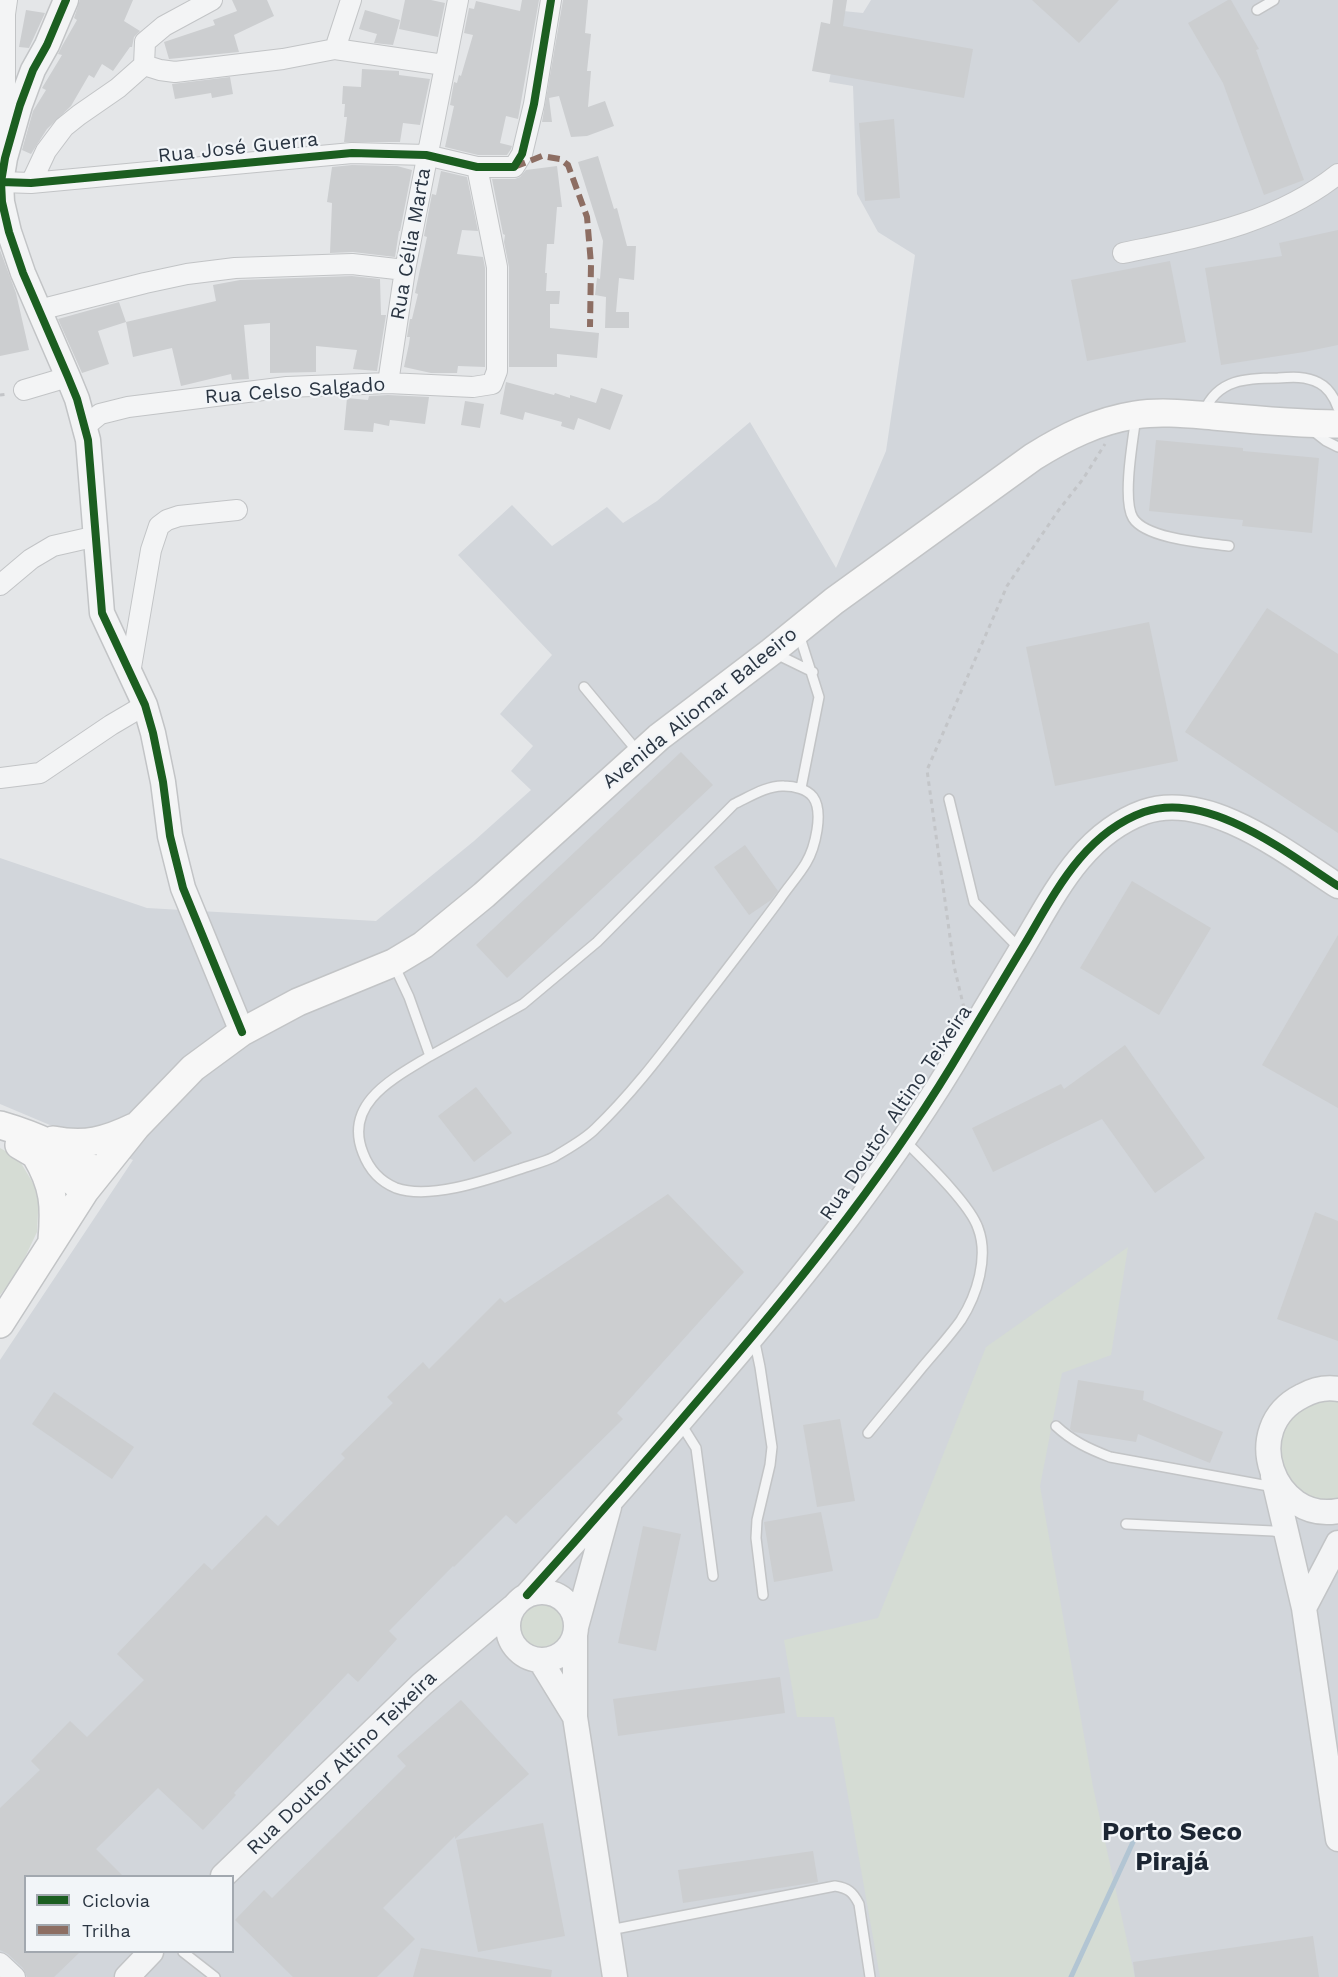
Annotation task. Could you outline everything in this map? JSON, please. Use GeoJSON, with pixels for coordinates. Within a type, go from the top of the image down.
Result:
{"type":"FeatureCollection","features":[{"type":"Feature","properties":{"kind":"main road","name":"Avenida Aliomar Baleeiro"},"geometry":{"type":"LineString","coordinates":[[0,1324],[92,1182],[137,1126],[193,1068],[242,1032],[298,1002],[393,963],[423,945],[453,922],[639,754],[695,709],[771,652],[797,629],[1033,457],[1080,430],[1136,415],[1202,416],[1306,424],[1338,424]]}},
{"type":"Feature","properties":{"kind":"main road"},"geometry":{"type":"LineString","coordinates":[[0,1125],[39,1147],[68,1177],[92,1182]]}},
{"type":"Feature","properties":{"kind":"main road"},"geometry":{"type":"LineString","coordinates":[[0,1133],[39,1147],[86,1143],[108,1138],[137,1126]]}},
{"type":"Feature","properties":{"kind":"main road"},"geometry":{"type":"LineString","coordinates":[[39,1147],[54,1201],[52,1241]]}},
{"type":"Feature","properties":{"kind":"street"},"geometry":{"type":"LineString","coordinates":[[7,0],[5,105],[11,136]]}},
{"type":"Feature","properties":{"kind":"street"},"geometry":{"type":"LineString","coordinates":[[66,0],[47,45],[33,70],[20,105],[1,182],[2,202],[23,273],[77,399],[88,440],[102,613],[145,705],[163,783],[170,837],[178,872],[242,1032]]}},
{"type":"Feature","properties":{"kind":"street"},"geometry":{"type":"LineString","coordinates":[[31,183],[46,151],[64,127],[118,88],[144,65],[145,42],[164,26],[212,0]]}},
{"type":"Feature","properties":{"kind":"street"},"geometry":{"type":"LineString","coordinates":[[335,49],[351,0]]}},
{"type":"Feature","properties":{"kind":"street","name":"Rua Célia Marta"},"geometry":{"type":"LineString","coordinates":[[388,383],[405,270],[426,155],[458,0]]}},
{"type":"Feature","properties":{"kind":"street","name":"Rua José Guerra"},"geometry":{"type":"LineString","coordinates":[[1,182],[31,183],[352,153],[426,155],[477,167],[514,167],[522,154],[534,104],[552,0]]}},
{"type":"Feature","properties":{"kind":"street"},"geometry":{"type":"LineString","coordinates":[[144,65],[176,72],[283,59],[335,49],[444,65]]}},
{"type":"Feature","properties":{"kind":"street","name":"Rua Celso Salgado"},"geometry":{"type":"LineString","coordinates":[[83,428],[100,414],[128,407],[287,387],[388,383],[473,387],[492,384],[498,364],[497,267],[477,167]]}},
{"type":"Feature","properties":{"kind":"street"},"geometry":{"type":"LineString","coordinates":[[1123,253],[1198,238],[1273,214],[1321,187],[1338,174]]}},
{"type":"Feature","properties":{"kind":"street"},"geometry":{"type":"LineString","coordinates":[[39,310],[166,279],[235,268],[352,264],[405,270]]}},
{"type":"Feature","properties":{"kind":"street"},"geometry":{"type":"LineString","coordinates":[[24,390],[68,377]]}},
{"type":"Feature","properties":{"kind":"street"},"geometry":{"type":"LineString","coordinates":[[130,673],[152,550],[159,526],[179,516],[237,510]]}},
{"type":"Feature","properties":{"kind":"street"},"geometry":{"type":"LineString","coordinates":[[0,585],[31,559],[53,546],[75,539],[97,536]]}},
{"type":"Feature","properties":{"kind":"street"},"geometry":{"type":"LineString","coordinates":[[0,778],[40,773],[145,705]]}},
{"type":"Feature","properties":{"kind":"street","name":"Rua Doutor Altino Teixeira"},"geometry":{"type":"LineString","coordinates":[[224,1875],[422,1684],[520,1601],[611,1502],[753,1336],[863,1199],[947,1075],[1065,876],[1091,845],[1118,825],[1146,812],[1178,808],[1212,814],[1242,826],[1338,886]]}},
{"type":"Feature","properties":{"kind":"street"},"geometry":{"type":"LineString","coordinates":[[1338,1389],[1312,1391],[1293,1400],[1278,1415],[1269,1435],[1268,1445],[1268,1456],[1304,1608],[1338,1839]]}},
{"type":"Feature","properties":{"kind":"street"},"geometry":{"type":"LineString","coordinates":[[1275,1482],[1300,1504],[1316,1511],[1338,1511]]}},
{"type":"Feature","properties":{"kind":"street","name":"Rua Doutor Altino Teixeira"},"geometry":{"type":"LineString","coordinates":[[576,1631],[611,1502]]}},
{"type":"Feature","properties":{"kind":"street"},"geometry":{"type":"LineString","coordinates":[[1304,1608],[1338,1543]]}},
{"type":"Feature","properties":{"kind":"street"},"geometry":{"type":"LineString","coordinates":[[575,1717],[529,1656],[509,1635],[507,1625],[520,1601],[539,1592],[551,1593],[562,1598],[570,1606],[575,1617],[575,1717],[615,1977]]}},
{"type":"Feature","properties":{"kind":"street"},"geometry":{"type":"LineString","coordinates":[[462,1651],[491,1647],[551,1659],[570,1646],[576,1631]]}},
{"type":"Feature","properties":{"kind":"street"},"geometry":{"type":"LineString","coordinates":[[127,1977],[150,1953]]}},
{"type":"Feature","properties":{"kind":"street"},"geometry":{"type":"LineString","coordinates":[[0,1963],[15,1977]]}},
{"type":"Feature","properties":{"kind":"lane"},"geometry":{"type":"LineString","coordinates":[[1257,10],[1274,0]]}},
{"type":"Feature","properties":{"kind":"lane"},"geometry":{"type":"LineString","coordinates":[[1202,416],[1207,404],[1224,386],[1248,378],[1310,379],[1328,389],[1338,408]]}},
{"type":"Feature","properties":{"kind":"lane"},"geometry":{"type":"LineString","coordinates":[[1136,415],[1129,485],[1129,507],[1133,518],[1138,523],[1161,534],[1186,541],[1229,546]]}},
{"type":"Feature","properties":{"kind":"lane"},"geometry":{"type":"LineString","coordinates":[[1306,424],[1314,433],[1338,447]]}},
{"type":"Feature","properties":{"kind":"lane"},"geometry":{"type":"LineString","coordinates":[[797,629],[813,672],[819,697],[801,788]]}},
{"type":"Feature","properties":{"kind":"lane"},"geometry":{"type":"LineString","coordinates":[[771,652],[813,672]]}},
{"type":"Feature","properties":{"kind":"lane"},"geometry":{"type":"LineString","coordinates":[[584,687],[639,754]]}},
{"type":"Feature","properties":{"kind":"lane"},"geometry":{"type":"LineString","coordinates":[[783,785],[801,788],[813,798],[818,813],[816,837],[807,862],[744,948],[638,1082],[594,1130],[552,1158],[495,1177],[454,1188],[420,1191],[397,1188],[378,1178],[368,1165],[359,1142],[358,1121],[367,1103],[392,1079],[430,1056],[524,1004],[597,942],[734,804],[758,792],[783,785]]}},
{"type":"Feature","properties":{"kind":"lane"},"geometry":{"type":"LineString","coordinates":[[949,799],[974,902],[1021,949]]}},
{"type":"Feature","properties":{"kind":"lane"},"geometry":{"type":"LineString","coordinates":[[393,963],[409,997],[430,1056]]}},
{"type":"Feature","properties":{"kind":"lane"},"geometry":{"type":"LineString","coordinates":[[868,1433],[961,1319],[973,1295],[981,1269],[983,1247],[978,1227],[969,1211],[903,1140]]}},
{"type":"Feature","properties":{"kind":"lane"},"geometry":{"type":"LineString","coordinates":[[753,1336],[760,1366],[772,1447],[770,1465],[756,1520],[756,1538],[764,1595]]}},
{"type":"Feature","properties":{"kind":"lane"},"geometry":{"type":"LineString","coordinates":[[680,1422],[696,1448],[713,1576]]}},
{"type":"Feature","properties":{"kind":"lane"},"geometry":{"type":"LineString","coordinates":[[1056,1426],[1067,1437],[1085,1448],[1110,1457],[1275,1482]]}},
{"type":"Feature","properties":{"kind":"lane"},"geometry":{"type":"LineString","coordinates":[[1125,1524],[1287,1533]]}},
{"type":"Feature","properties":{"kind":"lane"},"geometry":{"type":"LineString","coordinates":[[608,1930],[835,1886],[846,1888],[854,1894],[859,1904],[870,1977]]}},
{"type":"Feature","properties":{"kind":"lane"},"geometry":{"type":"LineString","coordinates":[[184,1953],[215,1977]]}},
{"type":"Feature","properties":{"kind":"path"},"geometry":{"type":"LineString","coordinates":[[974,1028],[964,1010],[954,966],[927,770],[1007,586],[1106,444]]}},
{"type":"Feature","properties":{"kind":"shaded area","name":"Porto Seco Pirajá"},"geometry":{"type":"Polygon","coordinates":[[[871,0],[1338,0],[1338,1977],[0,1977],[0,1360],[133,1160],[0,1104],[0,858],[147,908],[376,921],[474,841],[531,790],[511,771],[533,746],[500,714],[552,655],[458,555],[512,505],[552,546],[607,507],[623,523],[657,501],[750,422],[836,568],[886,451],[915,255],[878,232],[857,194],[853,86],[829,82],[843,11],[863,13],[871,0]]]}},
{"type":"Feature","properties":{"kind":"shaded area"},"geometry":{"type":"Polygon","coordinates":[[[0,1148],[18,1158],[39,1193],[37,1232],[18,1272],[0,1295],[0,1148]]]}},
{"type":"Feature","properties":{"kind":"shaded area"},"geometry":{"type":"Polygon","coordinates":[[[1128,1247],[1111,1355],[1062,1373],[1040,1486],[1093,1787],[1135,1977],[880,1977],[834,1717],[797,1717],[784,1640],[878,1618],[986,1347],[1128,1247]]]}},
{"type":"Feature","properties":{"kind":"shaded area"},"geometry":{"type":"Polygon","coordinates":[[[1338,1400],[1338,1501],[1310,1499],[1283,1474],[1278,1439],[1285,1422],[1314,1401],[1338,1400]]]}},
{"type":"Feature","properties":{"kind":"shaded area"},"geometry":{"type":"Polygon","coordinates":[[[536,1602],[546,1602],[558,1609],[565,1621],[565,1631],[558,1643],[546,1650],[536,1650],[521,1639],[517,1631],[517,1621],[528,1606],[536,1602]]]}},
{"type":"Feature","properties":{"kind":"building"},"geometry":{"type":"Polygon","coordinates":[[[80,0],[133,0],[124,21],[140,31],[134,37],[132,47],[113,71],[102,64],[94,78],[89,75],[71,106],[47,129],[31,154],[22,150],[33,111],[46,90],[42,88],[62,55],[58,54],[77,20],[74,18],[80,0]]]}},
{"type":"Feature","properties":{"kind":"building"},"geometry":{"type":"Polygon","coordinates":[[[232,0],[267,0],[274,16],[234,35],[239,52],[169,59],[164,42],[215,25],[213,20],[237,11],[232,0]]]}},
{"type":"Feature","properties":{"kind":"building"},"geometry":{"type":"Polygon","coordinates":[[[405,0],[431,0],[445,3],[438,37],[399,29],[405,0]]]}},
{"type":"Feature","properties":{"kind":"building"},"geometry":{"type":"Polygon","coordinates":[[[522,0],[539,0],[518,119],[506,116],[500,143],[512,146],[511,149],[507,155],[478,155],[445,147],[454,106],[450,105],[454,82],[457,83],[459,75],[461,76],[473,35],[464,33],[469,8],[474,9],[476,1],[520,11],[522,0]]]}},
{"type":"Feature","properties":{"kind":"building"},"geometry":{"type":"Polygon","coordinates":[[[563,0],[588,0],[585,33],[591,34],[587,71],[591,71],[588,107],[605,101],[614,126],[587,136],[571,137],[559,96],[549,98],[552,122],[542,122],[563,0]]]}},
{"type":"Feature","properties":{"kind":"building"},"geometry":{"type":"Polygon","coordinates":[[[833,0],[847,0],[843,26],[973,49],[964,98],[812,71],[821,22],[830,24],[833,0]]]}},
{"type":"Feature","properties":{"kind":"building"},"geometry":{"type":"Polygon","coordinates":[[[1032,0],[1119,0],[1079,43],[1032,0]]]}},
{"type":"Feature","properties":{"kind":"building"},"geometry":{"type":"Polygon","coordinates":[[[1231,0],[1259,49],[1256,50],[1304,180],[1264,195],[1223,83],[1188,23],[1231,0]]]}},
{"type":"Feature","properties":{"kind":"building"},"geometry":{"type":"Polygon","coordinates":[[[26,10],[45,13],[29,48],[19,47],[26,10]]]}},
{"type":"Feature","properties":{"kind":"building"},"geometry":{"type":"Polygon","coordinates":[[[365,10],[400,20],[393,45],[374,43],[377,34],[359,29],[365,10]]]}},
{"type":"Feature","properties":{"kind":"building"},"geometry":{"type":"Polygon","coordinates":[[[362,69],[399,71],[399,75],[430,79],[420,125],[403,123],[400,142],[344,142],[347,117],[344,117],[345,104],[342,104],[343,86],[361,87],[362,69]]]}},
{"type":"Feature","properties":{"kind":"building"},"geometry":{"type":"Polygon","coordinates":[[[230,77],[233,94],[212,98],[211,93],[175,99],[172,84],[230,77]]]}},
{"type":"Feature","properties":{"kind":"building"},"geometry":{"type":"Polygon","coordinates":[[[894,119],[900,198],[865,201],[859,123],[894,119]]]}},
{"type":"Feature","properties":{"kind":"building"},"geometry":{"type":"Polygon","coordinates":[[[598,156],[614,209],[617,208],[627,246],[636,246],[634,280],[619,278],[616,312],[629,312],[629,328],[605,328],[606,297],[595,295],[597,278],[600,279],[603,241],[578,162],[598,156]]]}},
{"type":"Feature","properties":{"kind":"building"},"geometry":{"type":"Polygon","coordinates":[[[397,166],[412,170],[395,257],[353,252],[330,253],[332,203],[327,202],[332,167],[397,166]]]}},
{"type":"Feature","properties":{"kind":"building"},"geometry":{"type":"Polygon","coordinates":[[[557,166],[562,207],[557,207],[554,244],[547,244],[545,273],[547,273],[546,291],[560,291],[559,304],[550,304],[550,328],[599,333],[597,358],[557,354],[557,367],[509,367],[509,267],[504,242],[505,235],[492,179],[515,179],[526,170],[557,166]]]}},
{"type":"Feature","properties":{"kind":"building"},"geometry":{"type":"Polygon","coordinates":[[[441,171],[467,177],[478,231],[462,230],[457,254],[483,257],[485,268],[485,367],[458,366],[457,373],[431,373],[404,367],[410,337],[407,337],[410,319],[412,319],[418,294],[415,293],[427,237],[424,236],[432,194],[436,195],[441,171]]]}},
{"type":"Feature","properties":{"kind":"building"},"geometry":{"type":"Polygon","coordinates":[[[1338,230],[1338,345],[1221,365],[1205,268],[1282,256],[1279,243],[1338,230]]]}},
{"type":"Feature","properties":{"kind":"building"},"geometry":{"type":"Polygon","coordinates":[[[0,250],[16,293],[29,350],[0,356],[0,250]]]}},
{"type":"Feature","properties":{"kind":"building"},"geometry":{"type":"Polygon","coordinates":[[[1170,261],[1186,342],[1087,361],[1071,280],[1170,261]]]}},
{"type":"Feature","properties":{"kind":"building"},"geometry":{"type":"Polygon","coordinates":[[[352,276],[380,279],[381,315],[386,315],[377,371],[353,369],[357,350],[316,346],[316,372],[270,373],[270,323],[244,325],[249,379],[232,380],[231,374],[181,386],[172,348],[133,357],[126,322],[216,301],[213,285],[240,280],[352,276]]]}},
{"type":"Feature","properties":{"kind":"building"},"geometry":{"type":"Polygon","coordinates":[[[119,302],[126,322],[98,331],[109,364],[82,373],[58,319],[119,302]]]}},
{"type":"Feature","properties":{"kind":"building"},"geometry":{"type":"Polygon","coordinates":[[[506,382],[554,395],[555,393],[570,398],[570,395],[596,403],[601,388],[623,395],[610,430],[578,418],[574,430],[561,426],[562,422],[525,412],[523,420],[500,414],[506,382]]]}},
{"type":"Feature","properties":{"kind":"building"},"geometry":{"type":"Polygon","coordinates":[[[369,396],[429,397],[425,424],[390,420],[389,426],[374,423],[373,432],[344,430],[347,398],[368,400],[369,396]]]}},
{"type":"Feature","properties":{"kind":"building"},"geometry":{"type":"Polygon","coordinates":[[[465,401],[484,404],[480,428],[461,425],[465,401]]]}},
{"type":"Feature","properties":{"kind":"building"},"geometry":{"type":"Polygon","coordinates":[[[1156,440],[1319,458],[1312,533],[1242,526],[1243,520],[1149,511],[1156,440]]]}},
{"type":"Feature","properties":{"kind":"building"},"geometry":{"type":"Polygon","coordinates":[[[1267,608],[1338,654],[1338,833],[1185,732],[1267,608]]]}},
{"type":"Feature","properties":{"kind":"building"},"geometry":{"type":"Polygon","coordinates":[[[1149,622],[1178,761],[1055,786],[1026,647],[1149,622]]]}},
{"type":"Feature","properties":{"kind":"building"},"geometry":{"type":"Polygon","coordinates":[[[681,752],[713,785],[507,978],[476,945],[681,752]]]}},
{"type":"Feature","properties":{"kind":"building"},"geometry":{"type":"Polygon","coordinates":[[[745,845],[778,891],[771,900],[749,915],[714,867],[745,845]]]}},
{"type":"Feature","properties":{"kind":"building"},"geometry":{"type":"Polygon","coordinates":[[[1132,881],[1211,928],[1159,1015],[1080,968],[1132,881]]]}},
{"type":"Feature","properties":{"kind":"building"},"geometry":{"type":"Polygon","coordinates":[[[1338,935],[1338,1108],[1262,1065],[1338,935]]]}},
{"type":"Feature","properties":{"kind":"building"},"geometry":{"type":"Polygon","coordinates":[[[1125,1045],[1205,1158],[1155,1193],[1102,1119],[993,1172],[972,1128],[1061,1084],[1064,1089],[1125,1045]]]}},
{"type":"Feature","properties":{"kind":"building"},"geometry":{"type":"Polygon","coordinates":[[[476,1087],[512,1133],[474,1162],[438,1116],[476,1087]]]}},
{"type":"Feature","properties":{"kind":"building"},"geometry":{"type":"Polygon","coordinates":[[[668,1194],[744,1272],[617,1413],[623,1419],[516,1524],[506,1515],[453,1566],[389,1631],[397,1639],[358,1682],[348,1673],[234,1793],[236,1795],[203,1830],[158,1788],[96,1849],[122,1875],[24,1875],[24,1953],[79,1953],[54,1977],[27,1977],[23,1968],[0,1950],[0,1808],[40,1770],[31,1761],[70,1721],[87,1737],[144,1680],[117,1654],[204,1563],[212,1570],[266,1515],[278,1526],[345,1458],[341,1454],[393,1403],[387,1397],[423,1362],[429,1369],[500,1298],[505,1303],[668,1194]]]}},
{"type":"Feature","properties":{"kind":"building"},"geometry":{"type":"Polygon","coordinates":[[[1315,1212],[1338,1221],[1338,1341],[1277,1319],[1315,1212]]]}},
{"type":"Feature","properties":{"kind":"building"},"geometry":{"type":"Polygon","coordinates":[[[1078,1380],[1144,1391],[1143,1400],[1223,1432],[1210,1463],[1138,1434],[1136,1442],[1074,1432],[1070,1429],[1078,1380]]]}},
{"type":"Feature","properties":{"kind":"building"},"geometry":{"type":"Polygon","coordinates":[[[54,1392],[134,1447],[112,1479],[32,1424],[54,1392]]]}},
{"type":"Feature","properties":{"kind":"building"},"geometry":{"type":"Polygon","coordinates":[[[840,1419],[855,1501],[817,1507],[803,1425],[840,1419]]]}},
{"type":"Feature","properties":{"kind":"building"},"geometry":{"type":"Polygon","coordinates":[[[821,1512],[833,1571],[774,1582],[764,1522],[821,1512]]]}},
{"type":"Feature","properties":{"kind":"building"},"geometry":{"type":"Polygon","coordinates":[[[643,1526],[681,1534],[656,1651],[618,1643],[643,1526]]]}},
{"type":"Feature","properties":{"kind":"building"},"geometry":{"type":"Polygon","coordinates":[[[780,1677],[785,1713],[618,1736],[613,1699],[780,1677]]]}},
{"type":"Feature","properties":{"kind":"building"},"geometry":{"type":"Polygon","coordinates":[[[461,1700],[529,1774],[455,1839],[455,1836],[383,1908],[415,1939],[377,1977],[293,1977],[235,1920],[264,1890],[272,1898],[406,1766],[397,1756],[461,1700]]]}},
{"type":"Feature","properties":{"kind":"building"},"geometry":{"type":"Polygon","coordinates":[[[543,1823],[565,1936],[478,1952],[456,1840],[543,1823]]]}},
{"type":"Feature","properties":{"kind":"building"},"geometry":{"type":"Polygon","coordinates":[[[813,1851],[818,1882],[683,1903],[678,1870],[813,1851]]]}},
{"type":"Feature","properties":{"kind":"building"},"geometry":{"type":"Polygon","coordinates":[[[1313,1936],[1319,1977],[1135,1977],[1133,1962],[1313,1936]]]}},
{"type":"Feature","properties":{"kind":"building"},"geometry":{"type":"Polygon","coordinates":[[[421,1948],[552,1970],[551,1977],[413,1977],[421,1948]]]}},
{"type":"Feature","properties":{"kind":"waterway"},"geometry":{"type":"LineString","coordinates":[[1071,1977],[1133,1842]]}},
{"type":"Feature","properties":{"kind":"marked path"},"geometry":{"type":"LineString","coordinates":[[514,167],[542,156],[560,159],[568,165],[587,217],[591,264],[590,327]]}},
{"type":"Feature","properties":{"kind":"cycle path"},"geometry":{"type":"LineString","coordinates":[[66,0],[47,45],[33,70],[20,105],[5,158],[1,182],[2,202],[23,273],[77,399],[88,440],[102,613],[145,705],[163,782],[170,836],[183,888],[242,1032]]}},
{"type":"Feature","properties":{"kind":"cycle path"},"geometry":{"type":"LineString","coordinates":[[1,182],[31,183],[352,153],[426,155],[477,167],[514,167],[522,154],[534,104],[551,0]]}},
{"type":"Feature","properties":{"kind":"cycle path"},"geometry":{"type":"LineString","coordinates":[[527,1595],[717,1378],[848,1217],[937,1089],[1060,886],[1087,850],[1104,835],[1144,812],[1169,808],[1194,810],[1220,817],[1246,828],[1338,886]]}},
{"type":"Feature","properties":{"kind":"district","name":"Porto Seco Pirajá"},"geometry":{"type":"Point","coordinates":[1172,1846]}}]}
